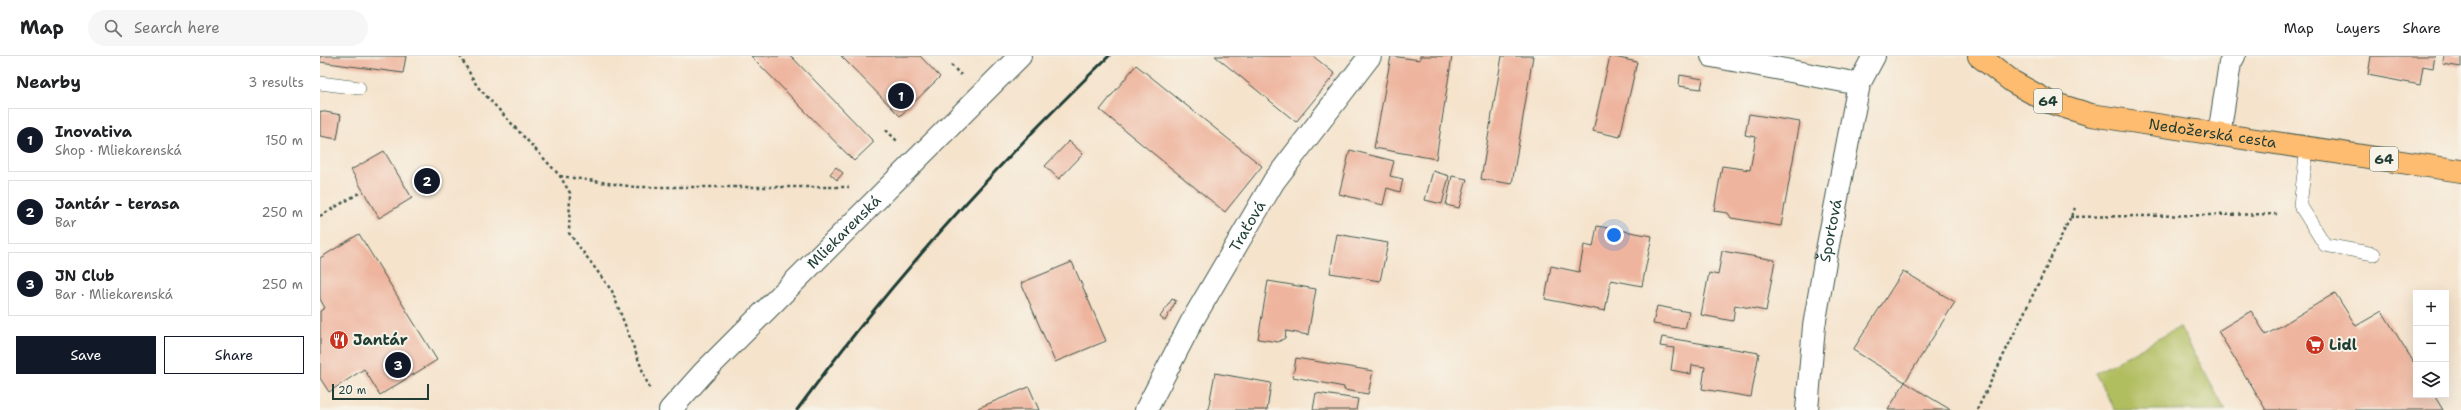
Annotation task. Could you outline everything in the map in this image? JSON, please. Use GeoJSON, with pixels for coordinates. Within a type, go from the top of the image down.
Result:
{"type":"FeatureCollection","features":[{"type":"Feature","properties":{"kind":"main road","name":"Nedožerská cesta"},"geometry":{"type":"LineString","coordinates":[[1979,56],[2013,82],[2049,102],[2091,115],[2218,136],[2461,171]]}},
{"type":"Feature","properties":{"kind":"street","name":"Mliekarenská"},"geometry":{"type":"LineString","coordinates":[[670,410],[703,373],[1020,56]]}},
{"type":"Feature","properties":{"kind":"street","name":"Traťová"},"geometry":{"type":"LineString","coordinates":[[1146,410],[1192,321],[1274,181],[1370,56]]}},
{"type":"Feature","properties":{"kind":"street"},"geometry":{"type":"LineString","coordinates":[[1712,56],[1859,84]]}},
{"type":"Feature","properties":{"kind":"street","name":"Športová"},"geometry":{"type":"LineString","coordinates":[[1805,406],[1814,326],[1859,84],[1874,56]]}},
{"type":"Feature","properties":{"kind":"street"},"geometry":{"type":"LineString","coordinates":[[2218,136],[2230,63],[2234,56]]}},
{"type":"Feature","properties":{"kind":"lane"},"geometry":{"type":"LineString","coordinates":[[320,83],[358,88]]}},
{"type":"Feature","properties":{"kind":"lane"},"geometry":{"type":"LineString","coordinates":[[2307,149],[2300,205],[2305,214],[2325,245],[2374,254]]}},
{"type":"Feature","properties":{"kind":"path"},"geometry":{"type":"LineString","coordinates":[[460,56],[477,86],[560,176],[570,193],[568,233],[612,291],[651,390]]}},
{"type":"Feature","properties":{"kind":"path"},"geometry":{"type":"LineString","coordinates":[[951,65],[966,80]]}},
{"type":"Feature","properties":{"kind":"path"},"geometry":{"type":"LineString","coordinates":[[886,130],[901,144]]}},
{"type":"Feature","properties":{"kind":"path"},"geometry":{"type":"LineString","coordinates":[[560,176],[635,187],[858,187]]}},
{"type":"Feature","properties":{"kind":"path"},"geometry":{"type":"LineString","coordinates":[[320,216],[361,192]]}},
{"type":"Feature","properties":{"kind":"path"},"geometry":{"type":"LineString","coordinates":[[1977,410],[2074,208]]}},
{"type":"Feature","properties":{"kind":"path"},"geometry":{"type":"LineString","coordinates":[[2070,217],[2305,214]]}},
{"type":"Feature","properties":{"kind":"green space"},"geometry":{"type":"Polygon","coordinates":[[[2180,327],[2225,410],[2115,410],[2095,373],[2180,327]]]}},
{"type":"Feature","properties":{"kind":"building"},"geometry":{"type":"Polygon","coordinates":[[[320,56],[406,56],[403,73],[320,62],[320,56]]]}},
{"type":"Feature","properties":{"kind":"building"},"geometry":{"type":"Polygon","coordinates":[[[751,56],[791,56],[874,142],[854,161],[751,56]]]}},
{"type":"Feature","properties":{"kind":"building"},"geometry":{"type":"Polygon","coordinates":[[[841,56],[920,56],[940,77],[900,116],[841,56]]]}},
{"type":"Feature","properties":{"kind":"building"},"geometry":{"type":"Polygon","coordinates":[[[1215,56],[1313,56],[1335,74],[1296,122],[1215,56]]]}},
{"type":"Feature","properties":{"kind":"building"},"geometry":{"type":"Polygon","coordinates":[[[1391,56],[1420,60],[1420,56],[1452,56],[1436,159],[1374,148],[1391,56]]]}},
{"type":"Feature","properties":{"kind":"building"},"geometry":{"type":"Polygon","coordinates":[[[1502,56],[1533,56],[1512,184],[1481,179],[1502,56]]]}},
{"type":"Feature","properties":{"kind":"building"},"geometry":{"type":"Polygon","coordinates":[[[1610,56],[1637,62],[1620,137],[1593,131],[1610,56]]]}},
{"type":"Feature","properties":{"kind":"building"},"geometry":{"type":"Polygon","coordinates":[[[2371,56],[2435,56],[2433,68],[2423,66],[2420,85],[2368,75],[2371,56]]]}},
{"type":"Feature","properties":{"kind":"building"},"geometry":{"type":"Polygon","coordinates":[[[2445,56],[2461,56],[2461,67],[2443,64],[2445,56]]]}},
{"type":"Feature","properties":{"kind":"building"},"geometry":{"type":"Polygon","coordinates":[[[1136,65],[1262,166],[1225,212],[1100,110],[1136,65]]]}},
{"type":"Feature","properties":{"kind":"building"},"geometry":{"type":"Polygon","coordinates":[[[1680,75],[1703,79],[1701,89],[1679,86],[1680,75]]]}},
{"type":"Feature","properties":{"kind":"building"},"geometry":{"type":"Polygon","coordinates":[[[320,111],[341,115],[337,139],[320,136],[320,111]]]}},
{"type":"Feature","properties":{"kind":"building"},"geometry":{"type":"Polygon","coordinates":[[[1749,114],[1800,122],[1781,226],[1731,218],[1728,213],[1714,211],[1722,166],[1750,170],[1756,137],[1745,135],[1749,114]]]}},
{"type":"Feature","properties":{"kind":"building"},"geometry":{"type":"Polygon","coordinates":[[[1069,141],[1083,154],[1059,179],[1045,166],[1069,141]]]}},
{"type":"Feature","properties":{"kind":"building"},"geometry":{"type":"Polygon","coordinates":[[[1350,150],[1394,161],[1390,176],[1403,179],[1400,192],[1387,188],[1383,205],[1339,194],[1350,150]]]}},
{"type":"Feature","properties":{"kind":"building"},"geometry":{"type":"Polygon","coordinates":[[[384,151],[412,198],[379,218],[351,170],[384,151]]]}},
{"type":"Feature","properties":{"kind":"building"},"geometry":{"type":"Polygon","coordinates":[[[836,167],[843,173],[837,180],[830,174],[836,167]]]}},
{"type":"Feature","properties":{"kind":"building"},"geometry":{"type":"Polygon","coordinates":[[[1433,171],[1449,176],[1442,204],[1425,200],[1433,171]]]}},
{"type":"Feature","properties":{"kind":"building"},"geometry":{"type":"Polygon","coordinates":[[[1452,176],[1467,179],[1459,208],[1446,205],[1452,176]]]}},
{"type":"Feature","properties":{"kind":"building"},"geometry":{"type":"Polygon","coordinates":[[[1597,226],[1652,236],[1642,286],[1611,280],[1605,311],[1545,299],[1551,266],[1579,272],[1584,245],[1593,247],[1597,226]]]}},
{"type":"Feature","properties":{"kind":"building"},"geometry":{"type":"Polygon","coordinates":[[[359,234],[437,360],[380,395],[364,369],[329,392],[320,378],[320,311],[325,308],[320,299],[320,258],[359,234]]]}},
{"type":"Feature","properties":{"kind":"building"},"geometry":{"type":"Polygon","coordinates":[[[1337,234],[1388,243],[1380,281],[1330,273],[1337,234]]]}},
{"type":"Feature","properties":{"kind":"building"},"geometry":{"type":"Polygon","coordinates":[[[1722,251],[1775,260],[1766,311],[1735,305],[1733,321],[1701,315],[1709,273],[1718,275],[1722,251]]]}},
{"type":"Feature","properties":{"kind":"building"},"geometry":{"type":"Polygon","coordinates":[[[1072,262],[1106,341],[1055,362],[1021,283],[1072,262]]]}},
{"type":"Feature","properties":{"kind":"building"},"geometry":{"type":"Polygon","coordinates":[[[1903,271],[1955,302],[1905,382],[1853,350],[1903,271]]]}},
{"type":"Feature","properties":{"kind":"building"},"geometry":{"type":"Polygon","coordinates":[[[1268,281],[1316,289],[1308,335],[1286,331],[1285,338],[1278,342],[1258,339],[1268,281]]]}},
{"type":"Feature","properties":{"kind":"building","name":"Lidl"},"geometry":{"type":"Polygon","coordinates":[[[2335,293],[2356,326],[2382,311],[2413,361],[2413,398],[2436,398],[2443,410],[2266,410],[2218,331],[2251,311],[2266,335],[2335,293]]]}},
{"type":"Feature","properties":{"kind":"building"},"geometry":{"type":"Polygon","coordinates":[[[1172,299],[1176,301],[1165,321],[1160,317],[1172,299]]]}},
{"type":"Feature","properties":{"kind":"building"},"geometry":{"type":"Polygon","coordinates":[[[1657,306],[1689,312],[1685,329],[1653,324],[1657,306]]]}},
{"type":"Feature","properties":{"kind":"building"},"geometry":{"type":"Polygon","coordinates":[[[1662,337],[1759,353],[1751,397],[1702,389],[1705,367],[1692,365],[1691,374],[1671,370],[1674,348],[1660,346],[1662,337]]]}},
{"type":"Feature","properties":{"kind":"building"},"geometry":{"type":"Polygon","coordinates":[[[1296,358],[1373,371],[1368,394],[1344,390],[1344,387],[1293,377],[1296,358]]]}},
{"type":"Feature","properties":{"kind":"building"},"geometry":{"type":"Polygon","coordinates":[[[1215,373],[1271,383],[1267,410],[1208,410],[1215,373]]]}},
{"type":"Feature","properties":{"kind":"building"},"geometry":{"type":"Polygon","coordinates":[[[1905,382],[1931,398],[1951,410],[1888,410],[1905,382]]]}},
{"type":"Feature","properties":{"kind":"building"},"geometry":{"type":"Polygon","coordinates":[[[1029,387],[1039,410],[979,410],[978,408],[1029,387]]]}},
{"type":"Feature","properties":{"kind":"building"},"geometry":{"type":"Polygon","coordinates":[[[1316,393],[1358,399],[1356,410],[1313,410],[1316,393]]]}},
{"type":"Feature","properties":{"kind":"railway"},"geometry":{"type":"LineString","coordinates":[[797,410],[869,316],[945,226],[1026,139],[1109,56]]}},
{"type":"Feature","properties":{"kind":"place","name":"Inovativa"},"geometry":{"type":"Point","coordinates":[901,96]}},
{"type":"Feature","properties":{"kind":"place","name":"Jantár - terasa"},"geometry":{"type":"Point","coordinates":[427,181]}},
{"type":"Feature","properties":{"kind":"place","name":"Jantár"},"geometry":{"type":"Point","coordinates":[339,340]}},
{"type":"Feature","properties":{"kind":"place","name":"Lidl"},"geometry":{"type":"Point","coordinates":[2315,345]}},
{"type":"Feature","properties":{"kind":"place","name":"JN Club"},"geometry":{"type":"Point","coordinates":[398,365]}}]}
